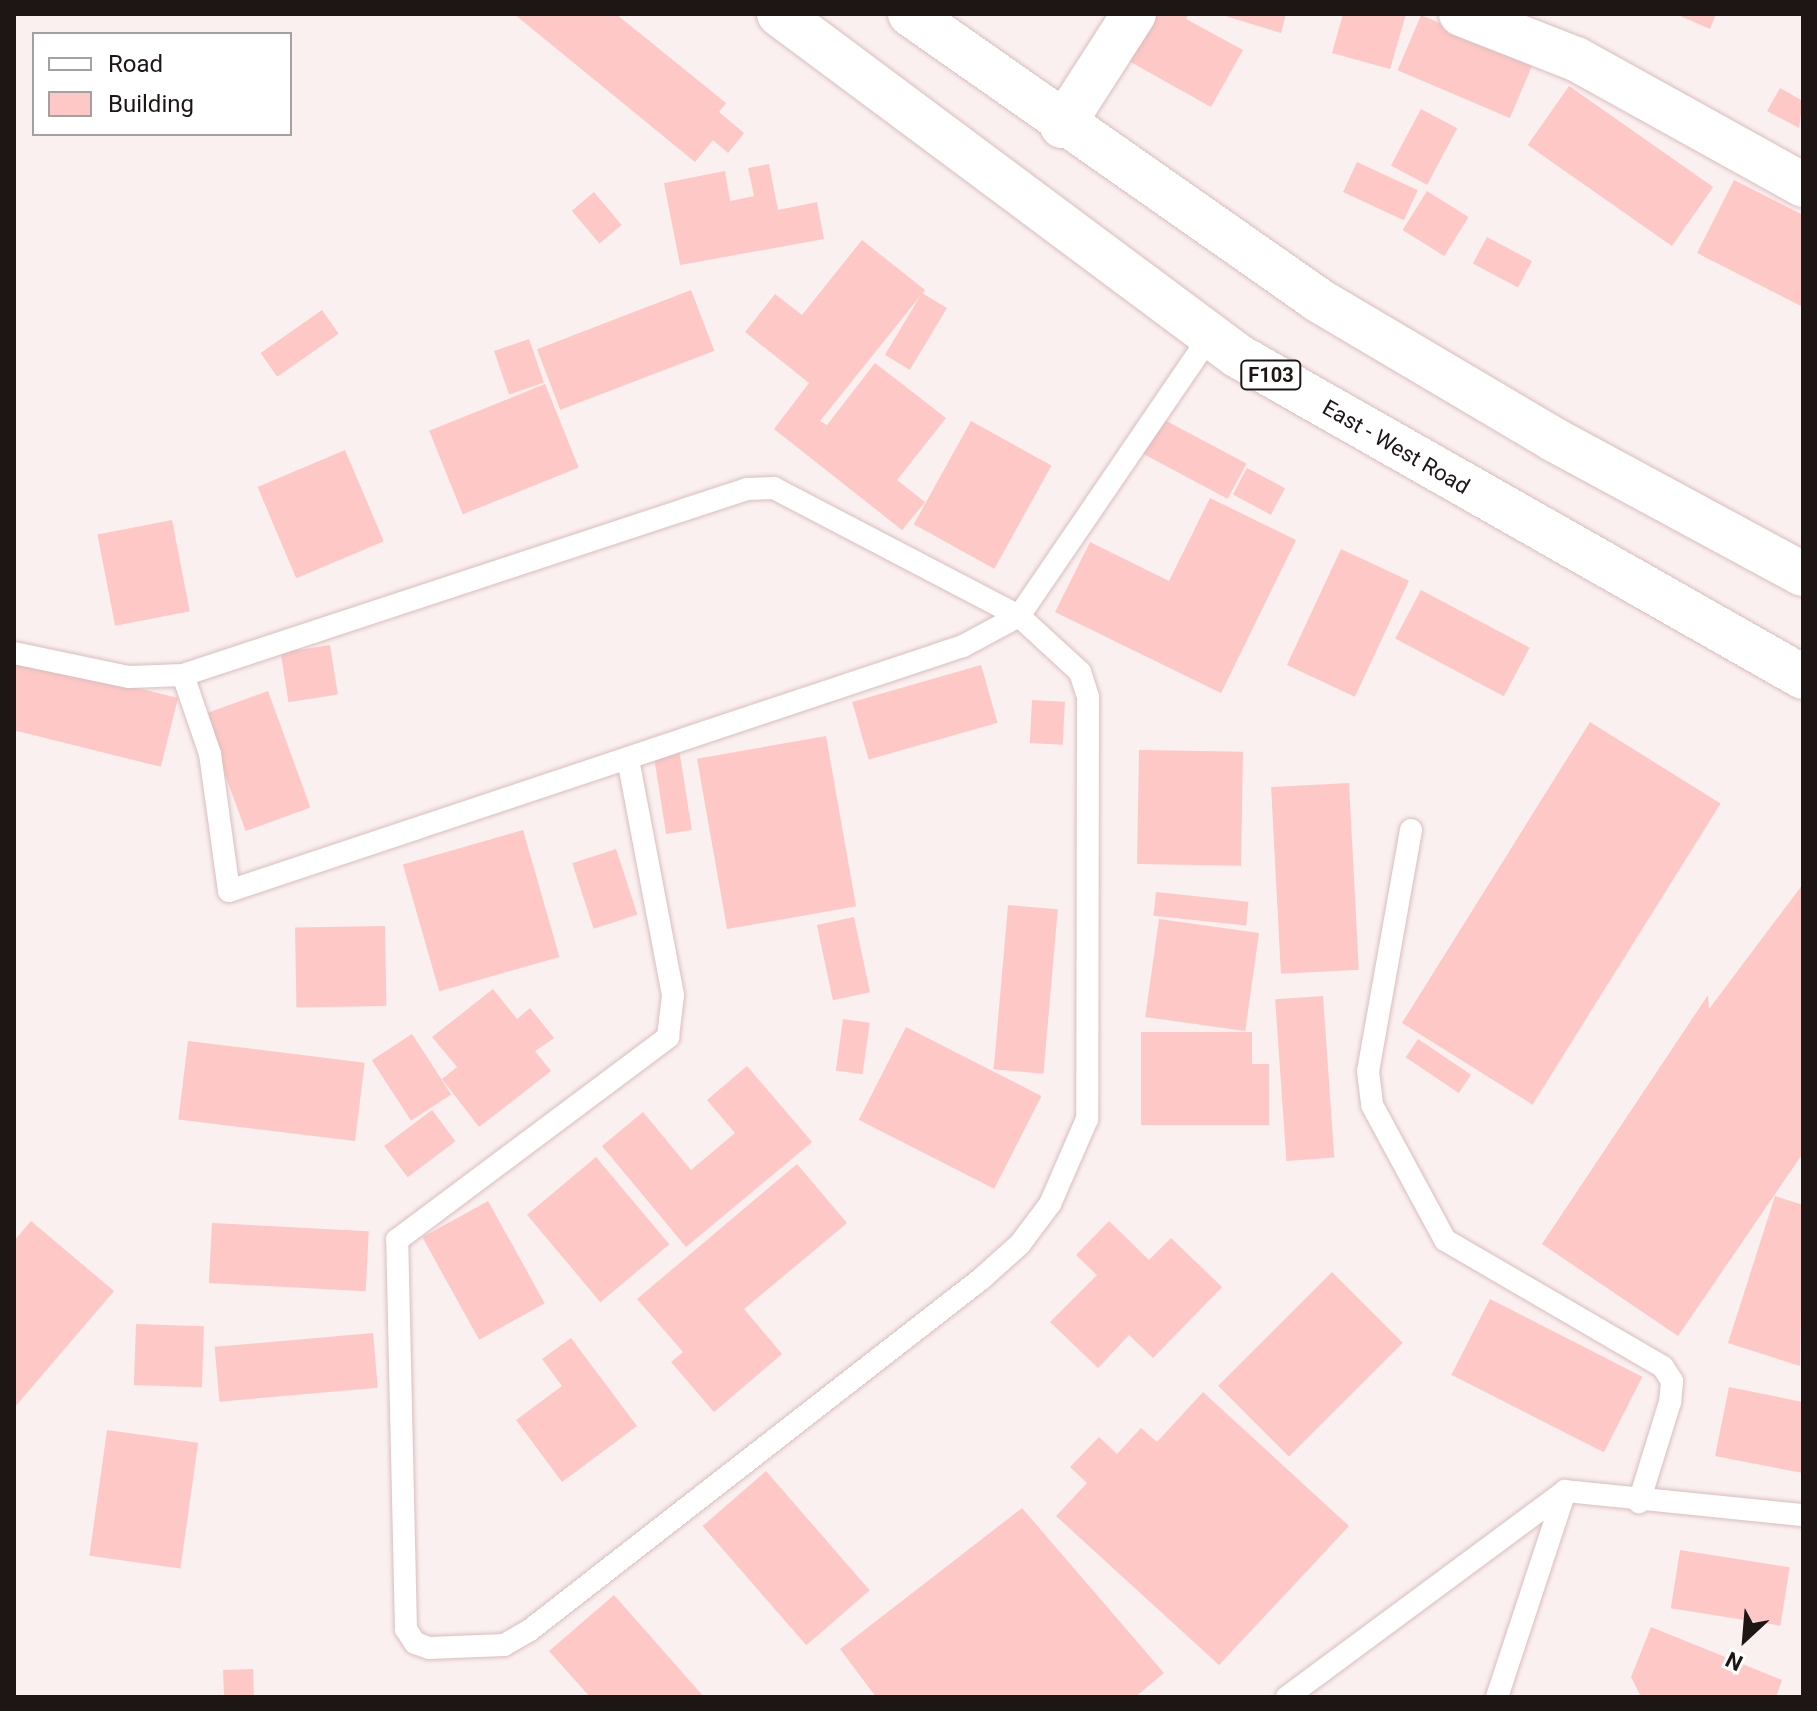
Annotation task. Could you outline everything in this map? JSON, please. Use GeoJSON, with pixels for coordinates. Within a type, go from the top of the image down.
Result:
{"type":"FeatureCollection","features":[{"type":"Feature","properties":{"kind":"main road","name":"East - West Road"},"geometry":{"type":"LineString","coordinates":[[779,14],[1209,337],[1803,677]]}},
{"type":"Feature","properties":{"kind":"main road"},"geometry":{"type":"LineString","coordinates":[[910,14],[1062,126],[1318,300],[1553,439],[1803,574]]}},
{"type":"Feature","properties":{"kind":"main road"},"geometry":{"type":"LineString","coordinates":[[1062,126],[1134,14]]}},
{"type":"Feature","properties":{"kind":"main road"},"geometry":{"type":"LineString","coordinates":[[1461,14],[1576,59],[1803,185]]}},
{"type":"Feature","properties":{"kind":"lane"},"geometry":{"type":"LineString","coordinates":[[183,675],[210,754],[229,891],[963,646],[1019,616],[1209,337]]}},
{"type":"Feature","properties":{"kind":"lane"},"geometry":{"type":"LineString","coordinates":[[14,653],[129,677],[183,675],[747,489],[791,492],[1019,616],[1067,656],[1088,697],[1087,1119],[1050,1204],[1020,1244],[981,1279],[530,1630],[504,1645],[429,1648],[415,1643],[406,1629],[397,1240],[668,1037],[673,995],[628,758]]}},
{"type":"Feature","properties":{"kind":"lane"},"geometry":{"type":"LineString","coordinates":[[1411,830],[1368,1071],[1372,1105],[1445,1240],[1663,1367],[1672,1381],[1670,1402],[1639,1502]]}},
{"type":"Feature","properties":{"kind":"lane"},"geometry":{"type":"LineString","coordinates":[[1497,1697],[1565,1491]]}},
{"type":"Feature","properties":{"kind":"lane"},"geometry":{"type":"LineString","coordinates":[[1287,1697],[1565,1491],[1639,1502],[1803,1515]]}},
{"type":"Feature","properties":{"kind":"building"},"geometry":{"type":"Polygon","coordinates":[[[514,14],[616,14],[726,103],[719,112],[744,133],[728,153],[713,140],[695,162],[514,14]]]}},
{"type":"Feature","properties":{"kind":"building"},"geometry":{"type":"Polygon","coordinates":[[[1143,14],[1189,14],[1186,19],[1243,50],[1211,107],[1120,56],[1143,14]]]}},
{"type":"Feature","properties":{"kind":"building"},"geometry":{"type":"Polygon","coordinates":[[[1219,14],[1286,14],[1281,33],[1219,14]]]}},
{"type":"Feature","properties":{"kind":"building"},"geometry":{"type":"Polygon","coordinates":[[[1343,14],[1406,14],[1390,69],[1332,53],[1343,14]]]}},
{"type":"Feature","properties":{"kind":"building"},"geometry":{"type":"Polygon","coordinates":[[[1676,14],[1716,14],[1710,29],[1676,14]]]}},
{"type":"Feature","properties":{"kind":"building"},"geometry":{"type":"Polygon","coordinates":[[[1421,15],[1533,63],[1510,118],[1398,70],[1421,15]]]}},
{"type":"Feature","properties":{"kind":"building"},"geometry":{"type":"Polygon","coordinates":[[[1569,86],[1713,187],[1672,246],[1528,145],[1569,86]]]}},
{"type":"Feature","properties":{"kind":"building"},"geometry":{"type":"Polygon","coordinates":[[[1780,88],[1803,101],[1799,128],[1767,111],[1780,88]]]}},
{"type":"Feature","properties":{"kind":"building"},"geometry":{"type":"Polygon","coordinates":[[[1421,109],[1457,128],[1427,185],[1391,166],[1421,109]]]}},
{"type":"Feature","properties":{"kind":"building"},"geometry":{"type":"Polygon","coordinates":[[[1357,162],[1418,190],[1404,220],[1343,192],[1357,162]]]}},
{"type":"Feature","properties":{"kind":"building"},"geometry":{"type":"Polygon","coordinates":[[[769,164],[778,210],[817,202],[824,239],[680,265],[664,183],[725,171],[730,201],[754,196],[748,168],[769,164]]]}},
{"type":"Feature","properties":{"kind":"building"},"geometry":{"type":"Polygon","coordinates":[[[1734,180],[1803,215],[1803,307],[1697,253],[1734,180]]]}},
{"type":"Feature","properties":{"kind":"building"},"geometry":{"type":"Polygon","coordinates":[[[1427,191],[1469,217],[1444,256],[1403,230],[1427,191]]]}},
{"type":"Feature","properties":{"kind":"building"},"geometry":{"type":"Polygon","coordinates":[[[594,192],[622,225],[599,244],[572,211],[594,192]]]}},
{"type":"Feature","properties":{"kind":"building"},"geometry":{"type":"Polygon","coordinates":[[[1487,237],[1532,261],[1518,287],[1473,263],[1487,237]]]}},
{"type":"Feature","properties":{"kind":"building"},"geometry":{"type":"Polygon","coordinates":[[[862,240],[925,290],[820,421],[827,425],[875,363],[946,418],[897,480],[925,502],[902,530],[774,429],[809,383],[745,332],[775,294],[802,315],[862,240]]]}},
{"type":"Feature","properties":{"kind":"building"},"geometry":{"type":"Polygon","coordinates":[[[691,290],[714,351],[560,410],[537,349],[691,290]]]}},
{"type":"Feature","properties":{"kind":"building"},"geometry":{"type":"Polygon","coordinates":[[[922,293],[947,308],[910,370],[885,355],[922,293]]]}},
{"type":"Feature","properties":{"kind":"building"},"geometry":{"type":"Polygon","coordinates":[[[322,310],[339,334],[277,377],[261,353],[322,310]]]}},
{"type":"Feature","properties":{"kind":"building"},"geometry":{"type":"Polygon","coordinates":[[[529,339],[544,382],[509,395],[494,351],[529,339]]]}},
{"type":"Feature","properties":{"kind":"building"},"geometry":{"type":"Polygon","coordinates":[[[545,384],[579,467],[463,514],[429,431],[545,384]]]}},
{"type":"Feature","properties":{"kind":"building"},"geometry":{"type":"Polygon","coordinates":[[[1159,417],[1246,463],[1228,499],[1140,452],[1159,417]]]}},
{"type":"Feature","properties":{"kind":"building"},"geometry":{"type":"Polygon","coordinates":[[[971,421],[1051,466],[994,569],[914,524],[971,421]]]}},
{"type":"Feature","properties":{"kind":"building"},"geometry":{"type":"Polygon","coordinates":[[[345,450],[384,541],[296,578],[258,487],[345,450]]]}},
{"type":"Feature","properties":{"kind":"building"},"geometry":{"type":"Polygon","coordinates":[[[1247,468],[1285,488],[1271,515],[1233,494],[1247,468]]]}},
{"type":"Feature","properties":{"kind":"building"},"geometry":{"type":"Polygon","coordinates":[[[1210,498],[1296,540],[1221,693],[1055,612],[1090,542],[1169,581],[1210,498]]]}},
{"type":"Feature","properties":{"kind":"building"},"geometry":{"type":"Polygon","coordinates":[[[172,520],[190,611],[115,626],[97,535],[172,520]]]}},
{"type":"Feature","properties":{"kind":"building"},"geometry":{"type":"Polygon","coordinates":[[[1341,549],[1409,581],[1355,697],[1287,665],[1341,549]]]}},
{"type":"Feature","properties":{"kind":"building"},"geometry":{"type":"Polygon","coordinates":[[[1421,590],[1530,648],[1504,696],[1395,639],[1421,590]]]}},
{"type":"Feature","properties":{"kind":"building"},"geometry":{"type":"Polygon","coordinates":[[[330,645],[338,694],[288,702],[281,653],[330,645]]]}},
{"type":"Feature","properties":{"kind":"building"},"geometry":{"type":"Polygon","coordinates":[[[14,657],[178,698],[161,767],[14,730],[14,657]]]}},
{"type":"Feature","properties":{"kind":"building"},"geometry":{"type":"Polygon","coordinates":[[[981,665],[998,723],[869,760],[852,702],[981,665]]]}},
{"type":"Feature","properties":{"kind":"building"},"geometry":{"type":"Polygon","coordinates":[[[268,691],[310,808],[246,831],[203,715],[268,691]]]}},
{"type":"Feature","properties":{"kind":"building"},"geometry":{"type":"Polygon","coordinates":[[[1032,700],[1065,702],[1063,745],[1030,743],[1032,700]]]}},
{"type":"Feature","properties":{"kind":"building"},"geometry":{"type":"Polygon","coordinates":[[[1590,722],[1721,804],[1532,1105],[1402,1023],[1590,722]]]}},
{"type":"Feature","properties":{"kind":"building"},"geometry":{"type":"Polygon","coordinates":[[[826,736],[856,906],[727,929],[697,759],[826,736]]]}},
{"type":"Feature","properties":{"kind":"building"},"geometry":{"type":"Polygon","coordinates":[[[679,749],[692,830],[666,834],[653,753],[679,749]]]}},
{"type":"Feature","properties":{"kind":"building"},"geometry":{"type":"Polygon","coordinates":[[[1139,750],[1243,752],[1241,866],[1137,864],[1139,750]]]}},
{"type":"Feature","properties":{"kind":"building"},"geometry":{"type":"Polygon","coordinates":[[[1349,783],[1359,970],[1281,974],[1271,787],[1349,783]]]}},
{"type":"Feature","properties":{"kind":"building"},"geometry":{"type":"Polygon","coordinates":[[[523,830],[559,957],[439,991],[403,864],[523,830]]]}},
{"type":"Feature","properties":{"kind":"building"},"geometry":{"type":"Polygon","coordinates":[[[616,849],[637,915],[594,929],[572,863],[616,849]]]}},
{"type":"Feature","properties":{"kind":"building"},"geometry":{"type":"Polygon","coordinates":[[[1803,884],[1803,1153],[1678,1336],[1542,1244],[1708,995],[1709,1009],[1803,884]]]}},
{"type":"Feature","properties":{"kind":"building"},"geometry":{"type":"Polygon","coordinates":[[[1156,892],[1248,902],[1246,926],[1153,916],[1156,892]]]}},
{"type":"Feature","properties":{"kind":"building"},"geometry":{"type":"Polygon","coordinates":[[[1008,905],[1058,909],[1043,1074],[994,1069],[1008,905]]]}},
{"type":"Feature","properties":{"kind":"building"},"geometry":{"type":"Polygon","coordinates":[[[854,917],[870,992],[833,1000],[817,925],[854,917]]]}},
{"type":"Feature","properties":{"kind":"building"},"geometry":{"type":"Polygon","coordinates":[[[1159,919],[1259,933],[1245,1031],[1145,1017],[1159,919]]]}},
{"type":"Feature","properties":{"kind":"building"},"geometry":{"type":"Polygon","coordinates":[[[385,926],[386,1006],[296,1008],[295,928],[385,926]]]}},
{"type":"Feature","properties":{"kind":"building"},"geometry":{"type":"Polygon","coordinates":[[[493,989],[517,1019],[530,1008],[554,1038],[535,1051],[551,1071],[479,1127],[442,1079],[457,1067],[432,1037],[493,989]]]}},
{"type":"Feature","properties":{"kind":"building"},"geometry":{"type":"Polygon","coordinates":[[[1323,996],[1334,1158],[1286,1161],[1275,999],[1323,996]]]}},
{"type":"Feature","properties":{"kind":"building"},"geometry":{"type":"Polygon","coordinates":[[[843,1019],[870,1023],[863,1074],[836,1070],[843,1019]]]}},
{"type":"Feature","properties":{"kind":"building"},"geometry":{"type":"Polygon","coordinates":[[[906,1027],[1041,1096],[994,1189],[859,1120],[906,1027]]]}},
{"type":"Feature","properties":{"kind":"building"},"geometry":{"type":"Polygon","coordinates":[[[1141,1032],[1252,1032],[1252,1064],[1269,1064],[1269,1125],[1141,1125],[1141,1032]]]}},
{"type":"Feature","properties":{"kind":"building"},"geometry":{"type":"Polygon","coordinates":[[[412,1034],[451,1094],[411,1121],[372,1060],[412,1034]]]}},
{"type":"Feature","properties":{"kind":"building"},"geometry":{"type":"Polygon","coordinates":[[[1418,1039],[1471,1075],[1459,1093],[1406,1057],[1418,1039]]]}},
{"type":"Feature","properties":{"kind":"building"},"geometry":{"type":"Polygon","coordinates":[[[188,1041],[365,1063],[355,1141],[178,1119],[188,1041]]]}},
{"type":"Feature","properties":{"kind":"building"},"geometry":{"type":"Polygon","coordinates":[[[747,1066],[812,1142],[686,1247],[602,1146],[643,1112],[691,1170],[735,1133],[707,1100],[747,1066]]]}},
{"type":"Feature","properties":{"kind":"building"},"geometry":{"type":"Polygon","coordinates":[[[432,1110],[455,1141],[408,1177],[384,1146],[432,1110]]]}},
{"type":"Feature","properties":{"kind":"building"},"geometry":{"type":"Polygon","coordinates":[[[596,1157],[669,1244],[600,1302],[527,1215],[596,1157]]]}},
{"type":"Feature","properties":{"kind":"building"},"geometry":{"type":"Polygon","coordinates":[[[797,1164],[847,1223],[744,1309],[782,1354],[714,1412],[671,1362],[683,1352],[637,1299],[797,1164]]]}},
{"type":"Feature","properties":{"kind":"building"},"geometry":{"type":"Polygon","coordinates":[[[1775,1196],[1803,1205],[1800,1366],[1728,1343],[1775,1196]]]}},
{"type":"Feature","properties":{"kind":"building"},"geometry":{"type":"Polygon","coordinates":[[[488,1201],[545,1303],[479,1340],[422,1237],[488,1201]]]}},
{"type":"Feature","properties":{"kind":"building"},"geometry":{"type":"Polygon","coordinates":[[[31,1221],[114,1291],[14,1408],[14,1241],[31,1221]]]}},
{"type":"Feature","properties":{"kind":"building"},"geometry":{"type":"Polygon","coordinates":[[[1109,1221],[1149,1260],[1171,1238],[1222,1287],[1153,1358],[1129,1335],[1098,1368],[1050,1322],[1097,1275],[1076,1255],[1109,1221]]]}},
{"type":"Feature","properties":{"kind":"building"},"geometry":{"type":"Polygon","coordinates":[[[212,1223],[369,1231],[366,1291],[209,1283],[212,1223]]]}},
{"type":"Feature","properties":{"kind":"building"},"geometry":{"type":"Polygon","coordinates":[[[1332,1272],[1403,1343],[1289,1457],[1218,1386],[1332,1272]]]}},
{"type":"Feature","properties":{"kind":"building"},"geometry":{"type":"Polygon","coordinates":[[[1490,1299],[1642,1377],[1604,1452],[1451,1375],[1490,1299]]]}},
{"type":"Feature","properties":{"kind":"building"},"geometry":{"type":"Polygon","coordinates":[[[136,1324],[204,1326],[202,1387],[134,1385],[136,1324]]]}},
{"type":"Feature","properties":{"kind":"building"},"geometry":{"type":"Polygon","coordinates":[[[373,1333],[378,1388],[219,1402],[215,1347],[373,1333]]]}},
{"type":"Feature","properties":{"kind":"building"},"geometry":{"type":"Polygon","coordinates":[[[571,1338],[637,1426],[562,1482],[516,1420],[562,1386],[542,1359],[571,1338]]]}},
{"type":"Feature","properties":{"kind":"building"},"geometry":{"type":"Polygon","coordinates":[[[1729,1387],[1803,1402],[1803,1473],[1715,1456],[1729,1387]]]}},
{"type":"Feature","properties":{"kind":"building"},"geometry":{"type":"Polygon","coordinates":[[[1203,1392],[1349,1526],[1219,1665],[1056,1516],[1087,1483],[1070,1467],[1099,1437],[1117,1454],[1141,1428],[1157,1442],[1203,1392]]]}},
{"type":"Feature","properties":{"kind":"building"},"geometry":{"type":"Polygon","coordinates":[[[107,1430],[198,1443],[180,1569],[89,1556],[107,1430]]]}},
{"type":"Feature","properties":{"kind":"building"},"geometry":{"type":"Polygon","coordinates":[[[766,1471],[870,1590],[806,1645],[703,1526],[766,1471]]]}},
{"type":"Feature","properties":{"kind":"building"},"geometry":{"type":"Polygon","coordinates":[[[1022,1508],[1164,1673],[1135,1697],[876,1697],[840,1649],[1022,1508]]]}},
{"type":"Feature","properties":{"kind":"building"},"geometry":{"type":"Polygon","coordinates":[[[1680,1550],[1790,1567],[1780,1626],[1671,1608],[1680,1550]]]}},
{"type":"Feature","properties":{"kind":"building"},"geometry":{"type":"Polygon","coordinates":[[[614,1595],[704,1697],[590,1697],[549,1651],[614,1595]]]}},
{"type":"Feature","properties":{"kind":"building"},"geometry":{"type":"Polygon","coordinates":[[[1651,1627],[1782,1680],[1776,1697],[1641,1697],[1631,1677],[1651,1627]]]}},
{"type":"Feature","properties":{"kind":"building"},"geometry":{"type":"Polygon","coordinates":[[[253,1669],[254,1697],[224,1697],[223,1670],[253,1669]]]}}]}
